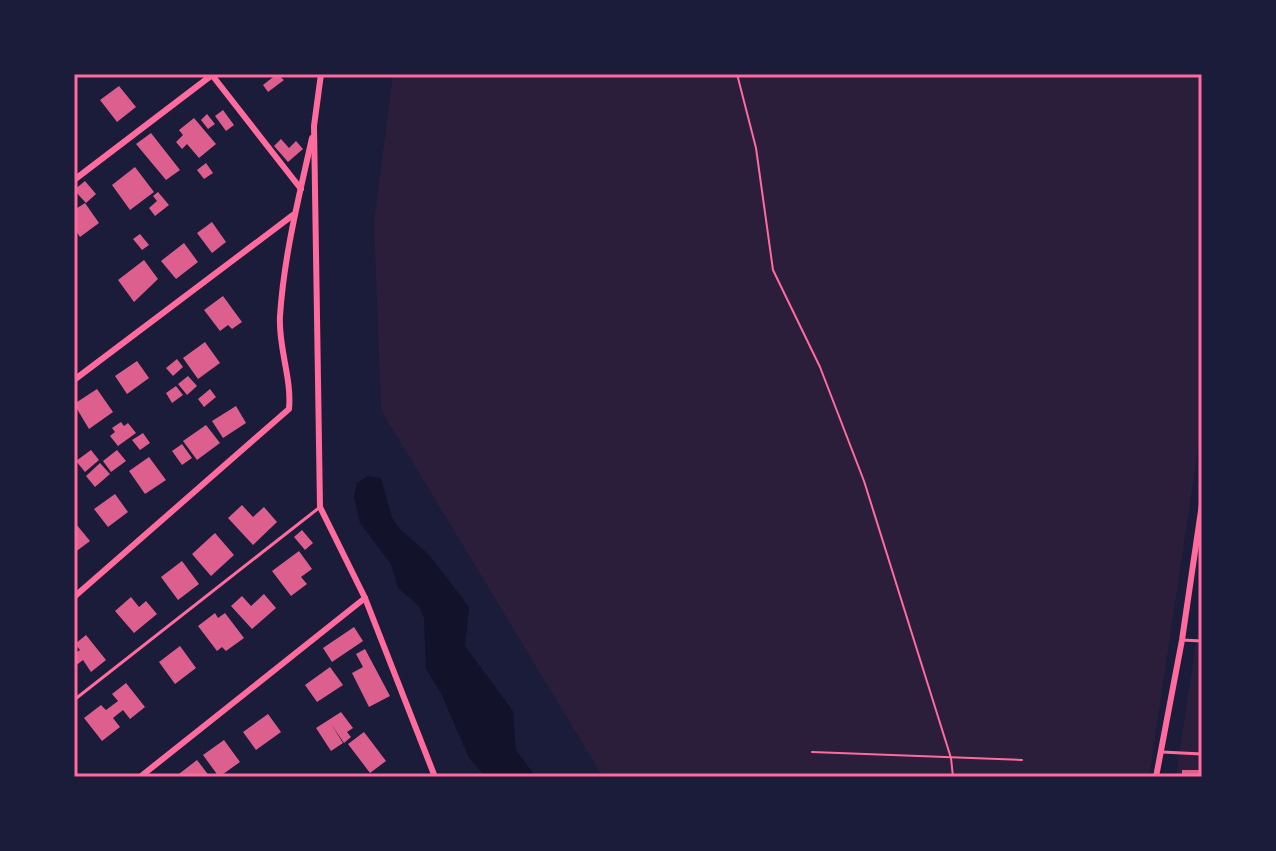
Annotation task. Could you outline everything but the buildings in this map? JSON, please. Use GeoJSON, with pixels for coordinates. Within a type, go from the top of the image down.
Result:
{"type":"FeatureCollection","features":[{"type":"Feature","properties":{"kind":"street"},"geometry":{"type":"LineString","coordinates":[[74,597],[289,409],[291,390],[280,320],[293,215],[314,126],[321,74]]}},
{"type":"Feature","properties":{"kind":"street"},"geometry":{"type":"LineString","coordinates":[[74,180],[212,75],[301,189]]}},
{"type":"Feature","properties":{"kind":"street"},"geometry":{"type":"LineString","coordinates":[[314,126],[320,507],[365,598],[435,777]]}},
{"type":"Feature","properties":{"kind":"street"},"geometry":{"type":"LineString","coordinates":[[74,380],[293,215]]}},
{"type":"Feature","properties":{"kind":"street"},"geometry":{"type":"LineString","coordinates":[[1156,777],[1182,640],[1202,504]]}},
{"type":"Feature","properties":{"kind":"street"},"geometry":{"type":"LineString","coordinates":[[140,777],[365,598]]}},
{"type":"Feature","properties":{"kind":"lane"},"geometry":{"type":"LineString","coordinates":[[74,700],[320,507]]}},
{"type":"Feature","properties":{"kind":"lane"},"geometry":{"type":"LineString","coordinates":[[1182,640],[1202,641]]}},
{"type":"Feature","properties":{"kind":"lane"},"geometry":{"type":"LineString","coordinates":[[1160,752],[1202,754]]}},
{"type":"Feature","properties":{"kind":"path"},"geometry":{"type":"LineString","coordinates":[[737,74],[756,148],[773,270],[820,367],[864,481],[951,758],[953,777]]}},
{"type":"Feature","properties":{"kind":"path"},"geometry":{"type":"LineString","coordinates":[[812,752],[1022,760]]}},
{"type":"Feature","properties":{"kind":"shaded area"},"geometry":{"type":"Polygon","coordinates":[[[393,74],[1202,74],[1202,423],[1149,777],[603,777],[381,410],[374,222],[393,74]]]}},
{"type":"Feature","properties":{"kind":"shaded area"},"geometry":{"type":"Polygon","coordinates":[[[368,476],[381,478],[392,518],[430,556],[469,607],[465,646],[513,711],[516,750],[536,777],[486,777],[469,758],[441,693],[426,669],[424,618],[419,606],[398,588],[391,564],[360,523],[354,497],[357,483],[368,476]]]}},
{"type":"Feature","properties":{"kind":"shaded area"},"geometry":{"type":"Polygon","coordinates":[[[1202,602],[1202,777],[1176,777],[1202,602]]]}}]}
